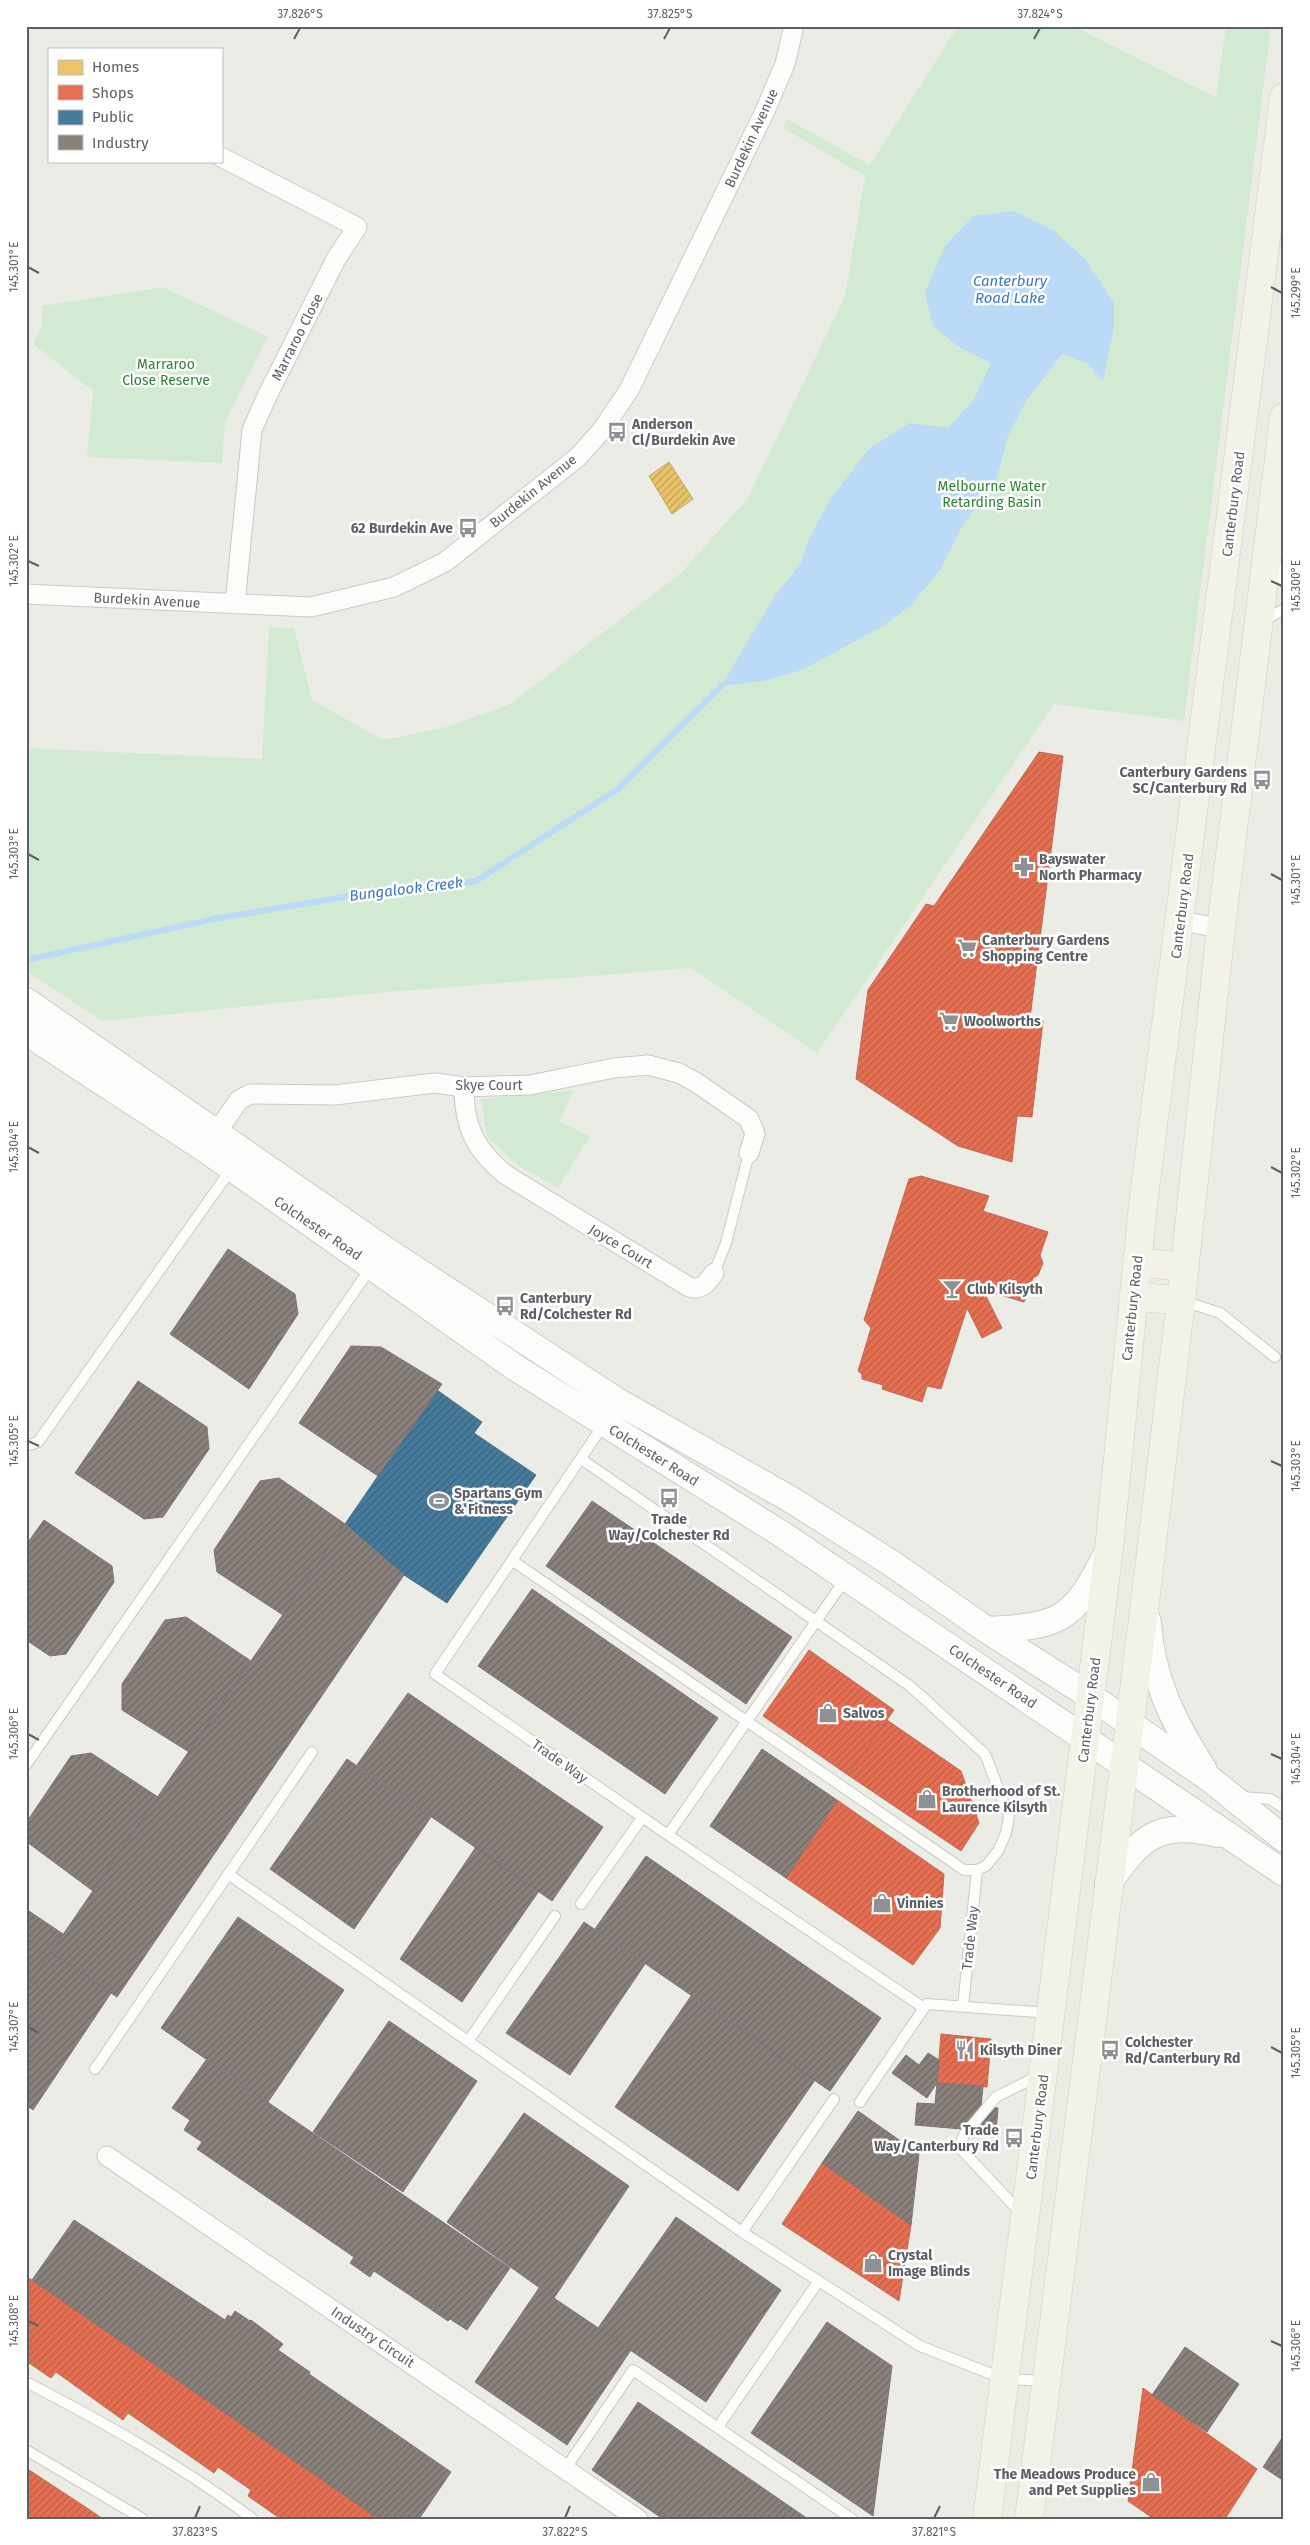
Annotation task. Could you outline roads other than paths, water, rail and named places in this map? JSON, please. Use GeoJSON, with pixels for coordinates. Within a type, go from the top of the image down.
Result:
{"type":"FeatureCollection","features":[{"type":"Feature","properties":{"kind":"main road","name":"Canterbury Road"},"geometry":{"type":"LineString","coordinates":[[987,2519],[1109,1548],[1136,1262],[1279,168],[1284,97]]}},
{"type":"Feature","properties":{"kind":"main road"},"geometry":{"type":"LineString","coordinates":[[1028,2519],[1128,1722],[1146,1594],[1181,1301],[1221,928],[1284,417]]}},
{"type":"Feature","properties":{"kind":"main road","name":"Colchester Road"},"geometry":{"type":"LineString","coordinates":[[26,1001],[211,1141],[379,1257],[516,1368],[790,1499],[891,1563],[987,1630],[1128,1722],[1210,1779],[1284,1839]]}},
{"type":"Feature","properties":{"kind":"main road","name":"Colchester Road"},"geometry":{"type":"LineString","coordinates":[[26,1032],[211,1141]]}},
{"type":"Feature","properties":{"kind":"main road"},"geometry":{"type":"LineString","coordinates":[[1136,1262],[1184,1267]]}},
{"type":"Feature","properties":{"kind":"main road"},"geometry":{"type":"LineString","coordinates":[[1133,1296],[1181,1301]]}},
{"type":"Feature","properties":{"kind":"main road","name":"Colchester Road"},"geometry":{"type":"LineString","coordinates":[[611,1412],[780,1533],[1284,1873]]}},
{"type":"Feature","properties":{"kind":"main road"},"geometry":{"type":"LineString","coordinates":[[987,1630],[1040,1626],[1054,1621],[1071,1610],[1091,1585],[1109,1548]]}},
{"type":"Feature","properties":{"kind":"main road"},"geometry":{"type":"LineString","coordinates":[[1146,1594],[1149,1644],[1157,1677],[1178,1728],[1210,1779]]}},
{"type":"Feature","properties":{"kind":"main road"},"geometry":{"type":"LineString","coordinates":[[1108,1884],[1130,1854],[1140,1844],[1155,1835],[1173,1828],[1192,1828],[1227,1836]]}},
{"type":"Feature","properties":{"kind":"street","name":"Burdekin Avenue"},"geometry":{"type":"LineString","coordinates":[[26,594],[312,607],[394,587],[445,562],[578,457],[602,430],[629,390],[765,111],[785,64],[794,26]]}},
{"type":"Feature","properties":{"kind":"street","name":"Marraroo Close"},"geometry":{"type":"LineString","coordinates":[[222,159],[357,227],[336,259],[267,396],[252,430],[235,604]]}},
{"type":"Feature","properties":{"kind":"street"},"geometry":{"type":"LineString","coordinates":[[1180,921],[1221,928]]}},
{"type":"Feature","properties":{"kind":"street","name":"Skye Court"},"geometry":{"type":"LineString","coordinates":[[211,1141],[239,1100],[250,1094],[335,1095],[435,1084],[464,1087],[530,1085],[614,1068],[648,1065],[663,1067],[697,1083],[749,1119],[755,1134],[749,1152]]}},
{"type":"Feature","properties":{"kind":"street","name":"Joyce Court"},"geometry":{"type":"LineString","coordinates":[[464,1087],[464,1106],[473,1137],[490,1162],[522,1187],[689,1287],[695,1289],[712,1277]]}},
{"type":"Feature","properties":{"kind":"street","name":"Industry Circuit"},"geometry":{"type":"LineString","coordinates":[[107,2156],[638,2519]]}},
{"type":"Feature","properties":{"kind":"lane"},"geometry":{"type":"LineString","coordinates":[[1269,535],[1279,574],[1284,582]]}},
{"type":"Feature","properties":{"kind":"lane"},"geometry":{"type":"LineString","coordinates":[[1257,628],[1268,617],[1284,610]]}},
{"type":"Feature","properties":{"kind":"lane","name":"Joyce Court"},"geometry":{"type":"LineString","coordinates":[[712,1277],[734,1216],[749,1152]]}},
{"type":"Feature","properties":{"kind":"lane"},"geometry":{"type":"LineString","coordinates":[[26,1446],[38,1442],[238,1160]]}},
{"type":"Feature","properties":{"kind":"lane"},"geometry":{"type":"LineString","coordinates":[[26,1765],[379,1257]]}},
{"type":"Feature","properties":{"kind":"lane"},"geometry":{"type":"LineString","coordinates":[[1181,1301],[1220,1313],[1275,1357]]}},
{"type":"Feature","properties":{"kind":"lane","name":"Trade Way"},"geometry":{"type":"LineString","coordinates":[[611,1412],[513,1561],[435,1674],[642,1818],[924,2008]]}},
{"type":"Feature","properties":{"kind":"lane"},"geometry":{"type":"LineString","coordinates":[[513,1561],[964,1870],[977,1870],[986,1866],[998,1851],[1006,1833],[1008,1816],[985,1754],[910,1686],[817,1620],[581,1459]]}},
{"type":"Feature","properties":{"kind":"lane"},"geometry":{"type":"LineString","coordinates":[[668,1835],[846,1578]]}},
{"type":"Feature","properties":{"kind":"lane"},"geometry":{"type":"LineString","coordinates":[[95,2069],[312,1752]]}},
{"type":"Feature","properties":{"kind":"lane"},"geometry":{"type":"LineString","coordinates":[[1234,1797],[1270,1799],[1284,1808]]}},
{"type":"Feature","properties":{"kind":"lane"},"geometry":{"type":"LineString","coordinates":[[581,1904],[642,1818]]}},
{"type":"Feature","properties":{"kind":"lane","name":"Trade Way"},"geometry":{"type":"LineString","coordinates":[[963,2006],[977,1870]]}},
{"type":"Feature","properties":{"kind":"lane"},"geometry":{"type":"LineString","coordinates":[[228,1874],[469,2040],[742,2232],[920,2346],[1004,2379],[1046,2381]]}},
{"type":"Feature","properties":{"kind":"lane"},"geometry":{"type":"LineString","coordinates":[[469,2040],[555,1916]]}},
{"type":"Feature","properties":{"kind":"lane"},"geometry":{"type":"LineString","coordinates":[[860,2102],[927,2004],[1051,2013]]}},
{"type":"Feature","properties":{"kind":"lane"},"geometry":{"type":"LineString","coordinates":[[1025,2217],[959,2148],[964,2135],[996,2097],[1043,2074]]}},
{"type":"Feature","properties":{"kind":"lane"},"geometry":{"type":"LineString","coordinates":[[742,2232],[834,2099]]}},
{"type":"Feature","properties":{"kind":"lane"},"geometry":{"type":"LineString","coordinates":[[718,2427],[818,2282]]}},
{"type":"Feature","properties":{"kind":"lane"},"geometry":{"type":"LineString","coordinates":[[566,2468],[633,2370],[852,2519]]}},
{"type":"Feature","properties":{"kind":"lane"},"geometry":{"type":"LineString","coordinates":[[26,2382],[120,2431],[202,2482],[253,2519]]}},
{"type":"Feature","properties":{"kind":"lane"},"geometry":{"type":"LineString","coordinates":[[26,2450],[143,2519]]}},
{"type":"Feature","properties":{"kind":"water","name":"Canterbury Road Lake"},"geometry":{"type":"Polygon","coordinates":[[[1014,211],[1053,230],[1085,259],[1114,303],[1114,327],[1103,381],[1087,363],[1062,354],[1026,401],[1008,436],[996,480],[962,526],[941,569],[911,605],[883,626],[802,670],[764,681],[721,686],[776,594],[801,563],[808,541],[830,499],[870,448],[909,423],[948,428],[974,399],[991,363],[959,347],[933,326],[925,292],[945,246],[973,216],[1014,211]]]}},
{"type":"Feature","properties":{"kind":"waterway","name":"Bungalook Creek"},"geometry":{"type":"LineString","coordinates":[[26,960],[214,919],[367,893],[476,881],[618,789],[721,686]]}},
{"type":"Feature","properties":{"kind":"place","name":"Anderson Cl/Burdekin Ave"},"geometry":{"type":"Point","coordinates":[617,432]}},
{"type":"Feature","properties":{"kind":"place","name":"62 Burdekin Ave"},"geometry":{"type":"Point","coordinates":[468,528]}},
{"type":"Feature","properties":{"kind":"place","name":"Canterbury Gardens SC/Canterbury Rd"},"geometry":{"type":"Point","coordinates":[1262,780]}},
{"type":"Feature","properties":{"kind":"place","name":"Bayswater North Pharmacy"},"geometry":{"type":"Point","coordinates":[1024,867]}},
{"type":"Feature","properties":{"kind":"place","name":"Canterbury Gardens Shopping Centre"},"geometry":{"type":"Point","coordinates":[967,948]}},
{"type":"Feature","properties":{"kind":"place","name":"Woolworths"},"geometry":{"type":"Point","coordinates":[949,1021]}},
{"type":"Feature","properties":{"kind":"place","name":"Club Kilsyth"},"geometry":{"type":"Point","coordinates":[952,1289]}},
{"type":"Feature","properties":{"kind":"place","name":"Canterbury Rd/Colchester Rd"},"geometry":{"type":"Point","coordinates":[505,1306]}},
{"type":"Feature","properties":{"kind":"place","name":"Trade Way/Colchester Rd"},"geometry":{"type":"Point","coordinates":[669,1498]}},
{"type":"Feature","properties":{"kind":"place","name":"Spartans Gym & Fitness"},"geometry":{"type":"Point","coordinates":[439,1501]}},
{"type":"Feature","properties":{"kind":"place","name":"Salvos"},"geometry":{"type":"Point","coordinates":[828,1713]}},
{"type":"Feature","properties":{"kind":"place","name":"Brotherhood of St. Laurence Kilsyth"},"geometry":{"type":"Point","coordinates":[927,1799]}},
{"type":"Feature","properties":{"kind":"place","name":"Vinnies"},"geometry":{"type":"Point","coordinates":[882,1903]}},
{"type":"Feature","properties":{"kind":"place","name":"Kilsyth Diner"},"geometry":{"type":"Point","coordinates":[965,2050]}},
{"type":"Feature","properties":{"kind":"place","name":"Colchester Rd/Canterbury Rd"},"geometry":{"type":"Point","coordinates":[1110,2050]}},
{"type":"Feature","properties":{"kind":"place","name":"Trade Way/Canterbury Rd"},"geometry":{"type":"Point","coordinates":[1014,2138]}},
{"type":"Feature","properties":{"kind":"place","name":"Crystal Image Blinds"},"geometry":{"type":"Point","coordinates":[873,2263]}},
{"type":"Feature","properties":{"kind":"place","name":"The Meadows Produce and Pet Supplies"},"geometry":{"type":"Point","coordinates":[1151,2482]}},
{"type":"Feature","properties":{"kind":"park label","name":"Marraroo Close Reserve"},"geometry":{"type":"Point","coordinates":[166,372]}},
{"type":"Feature","properties":{"kind":"park label","name":"Melbourne Water Retarding Basin"},"geometry":{"type":"Point","coordinates":[992,494]}}]}
